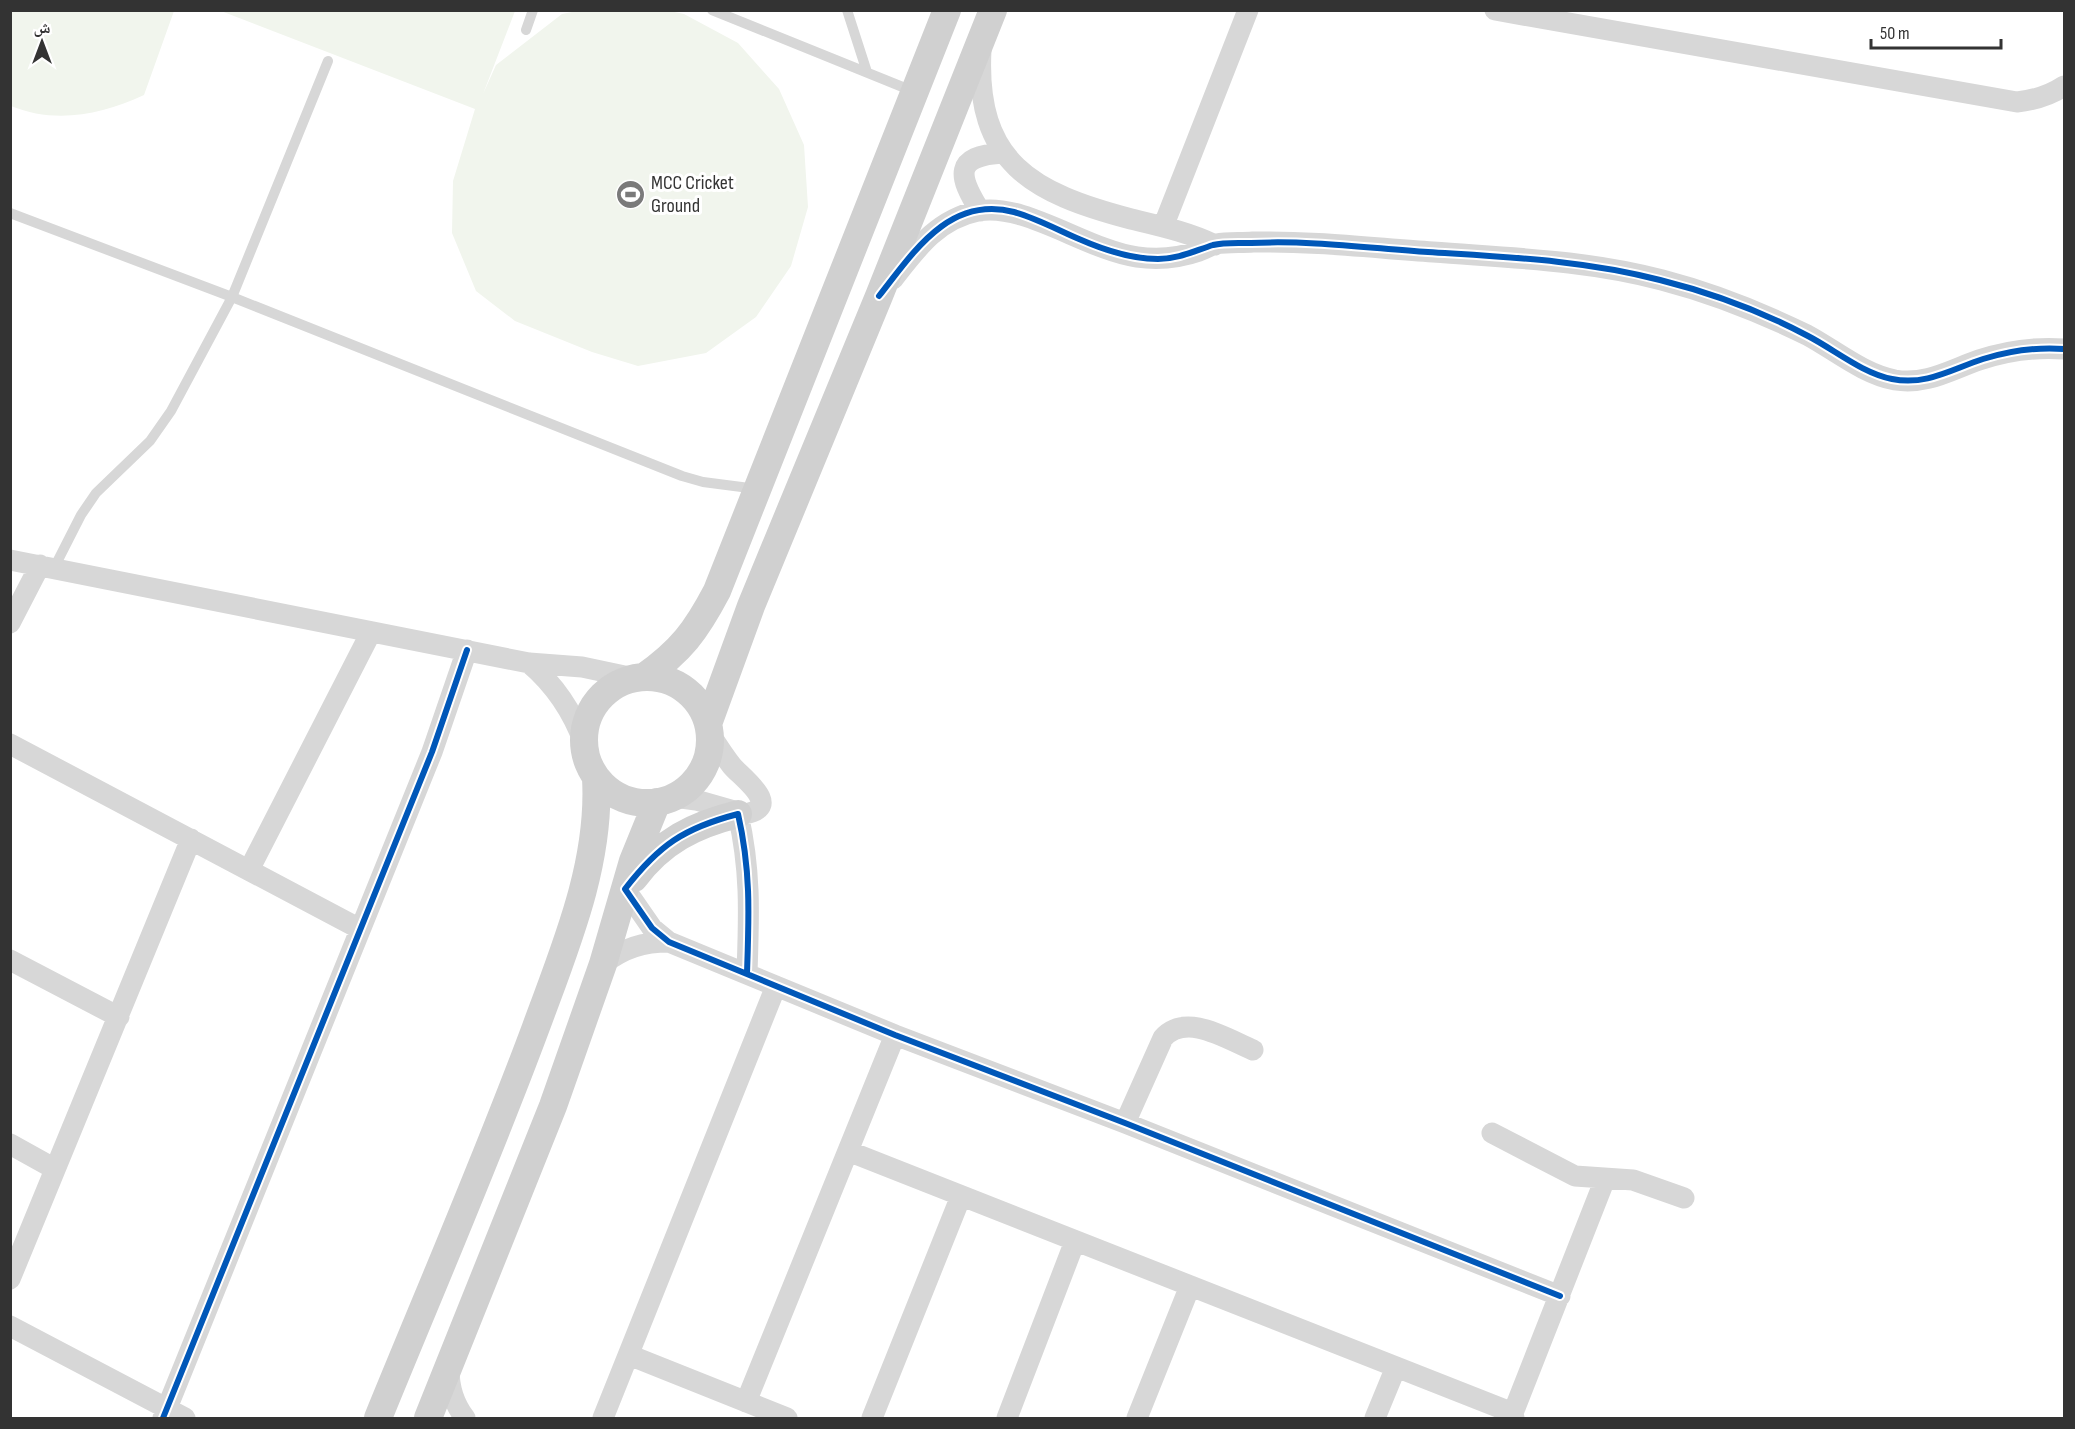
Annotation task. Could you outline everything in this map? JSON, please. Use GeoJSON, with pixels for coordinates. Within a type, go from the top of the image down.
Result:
{"type":"FeatureCollection","features":[{"type":"Feature","properties":{"kind":"street"},"geometry":{"type":"LineString","coordinates":[[584,743],[587,721],[597,701],[614,687],[639,678],[669,660],[704,616],[717,591],[947,10]]}},
{"type":"Feature","properties":{"kind":"street"},"geometry":{"type":"LineString","coordinates":[[1163,227],[1248,10]]}},
{"type":"Feature","properties":{"kind":"street"},"geometry":{"type":"LineString","coordinates":[[1495,10],[2017,102],[2050,95],[2064,86]]}},
{"type":"Feature","properties":{"kind":"street"},"geometry":{"type":"LineString","coordinates":[[989,21],[981,67],[984,103],[1003,153],[1032,181],[1050,191],[1107,212],[1189,234],[1215,244],[1281,242],[1328,244],[1558,262],[1624,272],[1690,288],[1752,310],[1811,338],[1867,369],[1894,380],[1923,380],[1937,377],[1979,360],[2008,353],[2064,349]]}},
{"type":"Feature","properties":{"kind":"street"},"geometry":{"type":"LineString","coordinates":[[428,1419],[553,1106],[603,964],[633,861],[665,800],[686,790],[705,766],[709,752],[709,729],[751,606],[989,21]]}},
{"type":"Feature","properties":{"kind":"street"},"geometry":{"type":"LineString","coordinates":[[980,210],[966,189],[963,181],[964,172],[967,165],[981,155],[1003,153]]}},
{"type":"Feature","properties":{"kind":"street"},"geometry":{"type":"LineString","coordinates":[[879,296],[921,243],[934,231],[963,215],[980,210],[1013,212],[1106,250],[1136,257],[1172,258],[1201,251],[1215,244]]}},
{"type":"Feature","properties":{"kind":"street"},"geometry":{"type":"LineString","coordinates":[[10,560],[529,663],[582,667],[639,678],[665,680],[684,689],[700,705],[709,729],[732,766],[759,794],[759,805],[751,813],[711,821],[678,837],[642,867],[625,889]]}},
{"type":"Feature","properties":{"kind":"street"},"geometry":{"type":"LineString","coordinates":[[10,623],[47,567]]}},
{"type":"Feature","properties":{"kind":"street"},"geometry":{"type":"LineString","coordinates":[[249,870],[372,632]]}},
{"type":"Feature","properties":{"kind":"street"},"geometry":{"type":"LineString","coordinates":[[10,1326],[172,1415],[360,929],[432,752],[467,650]]}},
{"type":"Feature","properties":{"kind":"street"},"geometry":{"type":"LineString","coordinates":[[529,663],[557,690],[577,724],[588,762],[596,778],[608,790],[623,799],[640,803],[696,800],[738,814]]}},
{"type":"Feature","properties":{"kind":"street"},"geometry":{"type":"LineString","coordinates":[[10,744],[360,929]]}},
{"type":"Feature","properties":{"kind":"street"},"geometry":{"type":"LineString","coordinates":[[378,1419],[500,1120],[560,959],[592,855],[598,803],[596,778]]}},
{"type":"Feature","properties":{"kind":"street"},"geometry":{"type":"LineString","coordinates":[[738,814],[746,849],[749,881],[747,973]]}},
{"type":"Feature","properties":{"kind":"street"},"geometry":{"type":"LineString","coordinates":[[10,1278],[191,839]]}},
{"type":"Feature","properties":{"kind":"street"},"geometry":{"type":"LineString","coordinates":[[625,889],[652,928],[669,942],[895,1035],[1125,1123],[1560,1296]]}},
{"type":"Feature","properties":{"kind":"street"},"geometry":{"type":"LineString","coordinates":[[603,964],[617,953],[634,946],[651,942],[669,942]]}},
{"type":"Feature","properties":{"kind":"street"},"geometry":{"type":"LineString","coordinates":[[10,960],[119,1017]]}},
{"type":"Feature","properties":{"kind":"street"},"geometry":{"type":"LineString","coordinates":[[603,1419],[776,986]]}},
{"type":"Feature","properties":{"kind":"street"},"geometry":{"type":"LineString","coordinates":[[1125,1123],[1163,1038],[1174,1028],[1188,1025],[1253,1050]]}},
{"type":"Feature","properties":{"kind":"street"},"geometry":{"type":"LineString","coordinates":[[746,1402],[895,1035]]}},
{"type":"Feature","properties":{"kind":"street"},"geometry":{"type":"LineString","coordinates":[[1492,1133],[1568,1174],[1584,1178],[1640,1181],[1684,1198]]}},
{"type":"Feature","properties":{"kind":"street"},"geometry":{"type":"LineString","coordinates":[[10,1144],[56,1169]]}},
{"type":"Feature","properties":{"kind":"street"},"geometry":{"type":"LineString","coordinates":[[848,1151],[1395,1367],[1513,1417],[1605,1179]]}},
{"type":"Feature","properties":{"kind":"street"},"geometry":{"type":"LineString","coordinates":[[872,1419],[961,1196]]}},
{"type":"Feature","properties":{"kind":"street"},"geometry":{"type":"LineString","coordinates":[[1007,1419],[1075,1241]]}},
{"type":"Feature","properties":{"kind":"street"},"geometry":{"type":"LineString","coordinates":[[1137,1419],[1190,1286]]}},
{"type":"Feature","properties":{"kind":"street"},"geometry":{"type":"LineString","coordinates":[[629,1355],[787,1419]]}},
{"type":"Feature","properties":{"kind":"street"},"geometry":{"type":"LineString","coordinates":[[448,1365],[451,1391],[465,1419]]}},
{"type":"Feature","properties":{"kind":"street"},"geometry":{"type":"LineString","coordinates":[[1375,1419],[1395,1367]]}},
{"type":"Feature","properties":{"kind":"lane"},"geometry":{"type":"LineString","coordinates":[[526,30],[533,10]]}},
{"type":"Feature","properties":{"kind":"lane"},"geometry":{"type":"LineString","coordinates":[[712,10],[915,92]]}},
{"type":"Feature","properties":{"kind":"lane"},"geometry":{"type":"LineString","coordinates":[[847,10],[867,72]]}},
{"type":"Feature","properties":{"kind":"lane"},"geometry":{"type":"LineString","coordinates":[[47,567],[96,493],[138,454],[161,427],[232,297],[328,62]]}},
{"type":"Feature","properties":{"kind":"lane"},"geometry":{"type":"LineString","coordinates":[[10,213],[232,297],[682,476],[703,482],[758,489]]}},
{"type":"Feature","properties":{"kind":"shaded area","name":"MCC Cricket Ground"},"geometry":{"type":"Polygon","coordinates":[[[582,10],[665,10],[684,14],[738,43],[779,89],[804,145],[808,207],[791,266],[756,317],[706,353],[638,366],[592,352],[515,321],[476,291],[452,233],[453,181],[475,109],[221,11],[515,11],[483,94],[496,65],[562,14],[582,10]]]}},
{"type":"Feature","properties":{"kind":"shaded area"},"geometry":{"type":"Polygon","coordinates":[[[10,11],[174,11],[144,95],[111,108],[61,116],[28,112],[11,106],[10,11]]]}},
{"type":"Feature","properties":{"kind":"cycle path"},"geometry":{"type":"LineString","coordinates":[[879,296],[905,262],[935,232],[952,220],[970,212],[991,209],[1014,212],[1088,243],[1127,256],[1148,259],[1172,258],[1222,243],[1273,242],[1545,260],[1631,273],[1698,291],[1754,311],[1808,336],[1870,372],[1904,381],[1928,378],[1983,359],[2013,352],[2033,349],[2064,349]]}},
{"type":"Feature","properties":{"kind":"cycle path"},"geometry":{"type":"LineString","coordinates":[[163,1418],[432,752],[467,650]]}},
{"type":"Feature","properties":{"kind":"cycle path"},"geometry":{"type":"LineString","coordinates":[[747,973],[747,874],[738,814],[702,825],[674,840],[649,861],[625,889],[652,928],[669,942],[895,1035],[1125,1123],[1560,1296]]}},
{"type":"Feature","properties":{"kind":"place","name":"MCC Cricket Ground"},"geometry":{"type":"Point","coordinates":[630,194]}}]}
